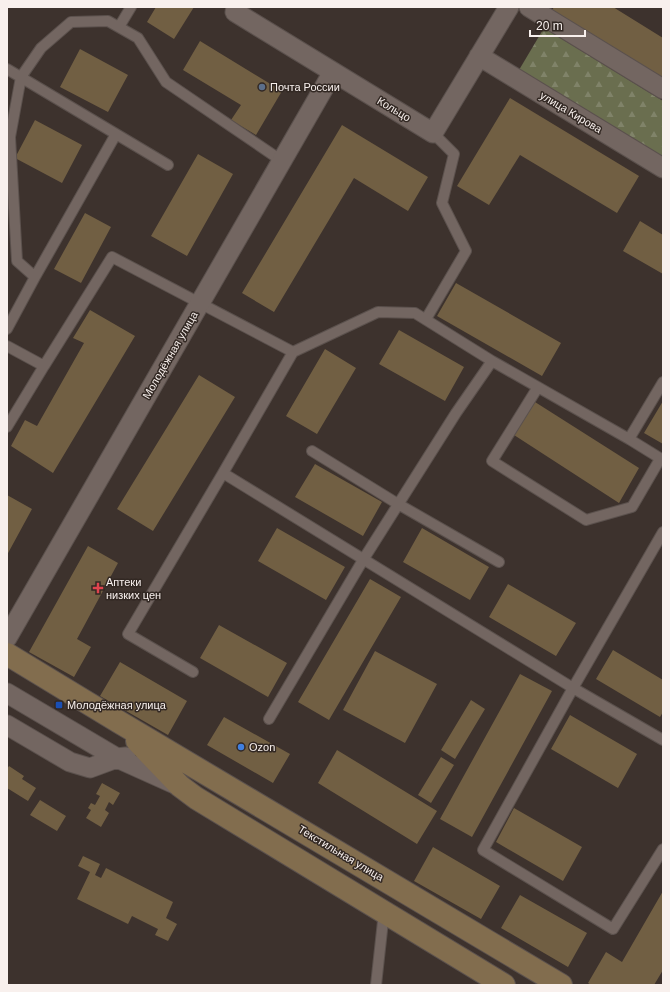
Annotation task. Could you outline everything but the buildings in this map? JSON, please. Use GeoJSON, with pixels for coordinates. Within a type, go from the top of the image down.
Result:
{"type":"FeatureCollection","features":[{"type":"Feature","properties":{"kind":"main road","name":"Текстильная улица"},"geometry":{"type":"LineString","coordinates":[[7,654],[561,985]]}},
{"type":"Feature","properties":{"kind":"main road","name":"Текстильная улица"},"geometry":{"type":"LineString","coordinates":[[119,722],[180,786],[196,798],[504,985]]}},
{"type":"Feature","properties":{"kind":"street","name":"Кольцо"},"geometry":{"type":"LineString","coordinates":[[238,7],[235,12],[433,133]]}},
{"type":"Feature","properties":{"kind":"street"},"geometry":{"type":"LineString","coordinates":[[433,133],[509,7]]}},
{"type":"Feature","properties":{"kind":"street"},"geometry":{"type":"LineString","coordinates":[[529,7],[663,89]]}},
{"type":"Feature","properties":{"kind":"street","name":"улица Кирова"},"geometry":{"type":"LineString","coordinates":[[479,56],[663,168]]}},
{"type":"Feature","properties":{"kind":"street","name":"Молодёжная улица"},"geometry":{"type":"LineString","coordinates":[[7,638],[333,72]]}},
{"type":"Feature","properties":{"kind":"street"},"geometry":{"type":"LineString","coordinates":[[7,692],[117,758],[180,786]]}},
{"type":"Feature","properties":{"kind":"street"},"geometry":{"type":"LineString","coordinates":[[7,725],[70,762],[90,768],[117,758],[149,754],[162,754],[181,759]]}},
{"type":"Feature","properties":{"kind":"lane"},"geometry":{"type":"LineString","coordinates":[[119,27],[131,7]]}},
{"type":"Feature","properties":{"kind":"lane"},"geometry":{"type":"LineString","coordinates":[[35,277],[17,261],[10,138],[21,77],[41,48],[71,22],[108,20],[138,38],[166,82],[282,161]]}},
{"type":"Feature","properties":{"kind":"lane"},"geometry":{"type":"LineString","coordinates":[[7,69],[168,165]]}},
{"type":"Feature","properties":{"kind":"lane"},"geometry":{"type":"LineString","coordinates":[[426,319],[466,251],[442,203],[454,154],[433,133]]}},
{"type":"Feature","properties":{"kind":"lane"},"geometry":{"type":"LineString","coordinates":[[7,329],[116,134]]}},
{"type":"Feature","properties":{"kind":"lane"},"geometry":{"type":"LineString","coordinates":[[7,427],[112,257],[293,352]]}},
{"type":"Feature","properties":{"kind":"lane"},"geometry":{"type":"LineString","coordinates":[[193,672],[128,634],[293,352],[378,312],[415,313],[492,361],[538,387],[630,439],[661,459],[632,507],[586,520],[492,461],[538,387]]}},
{"type":"Feature","properties":{"kind":"lane"},"geometry":{"type":"LineString","coordinates":[[7,346],[44,366]]}},
{"type":"Feature","properties":{"kind":"lane"},"geometry":{"type":"LineString","coordinates":[[269,719],[363,560],[456,413],[492,361]]}},
{"type":"Feature","properties":{"kind":"lane"},"geometry":{"type":"LineString","coordinates":[[630,439],[663,382]]}},
{"type":"Feature","properties":{"kind":"lane"},"geometry":{"type":"LineString","coordinates":[[312,451],[398,504],[499,562]]}},
{"type":"Feature","properties":{"kind":"lane"},"geometry":{"type":"LineString","coordinates":[[223,473],[573,688],[663,740]]}},
{"type":"Feature","properties":{"kind":"lane"},"geometry":{"type":"LineString","coordinates":[[663,532],[573,688],[483,850],[613,929],[663,849]]}},
{"type":"Feature","properties":{"kind":"lane"},"geometry":{"type":"LineString","coordinates":[[376,985],[384,912]]}},
{"type":"Feature","properties":{"kind":"green space"},"geometry":{"type":"Polygon","coordinates":[[[544,28],[663,101],[663,157],[519,70],[544,28]]]}},
{"type":"Feature","properties":{"kind":"place","name":"Почта России"},"geometry":{"type":"Point","coordinates":[262,87]}},
{"type":"Feature","properties":{"kind":"place","name":"Аптеки низких цен"},"geometry":{"type":"Point","coordinates":[98,588]}},
{"type":"Feature","properties":{"kind":"place","name":"Молодёжная улица"},"geometry":{"type":"Point","coordinates":[59,705]}},
{"type":"Feature","properties":{"kind":"place","name":"Ozon"},"geometry":{"type":"Point","coordinates":[241,747]}}]}
